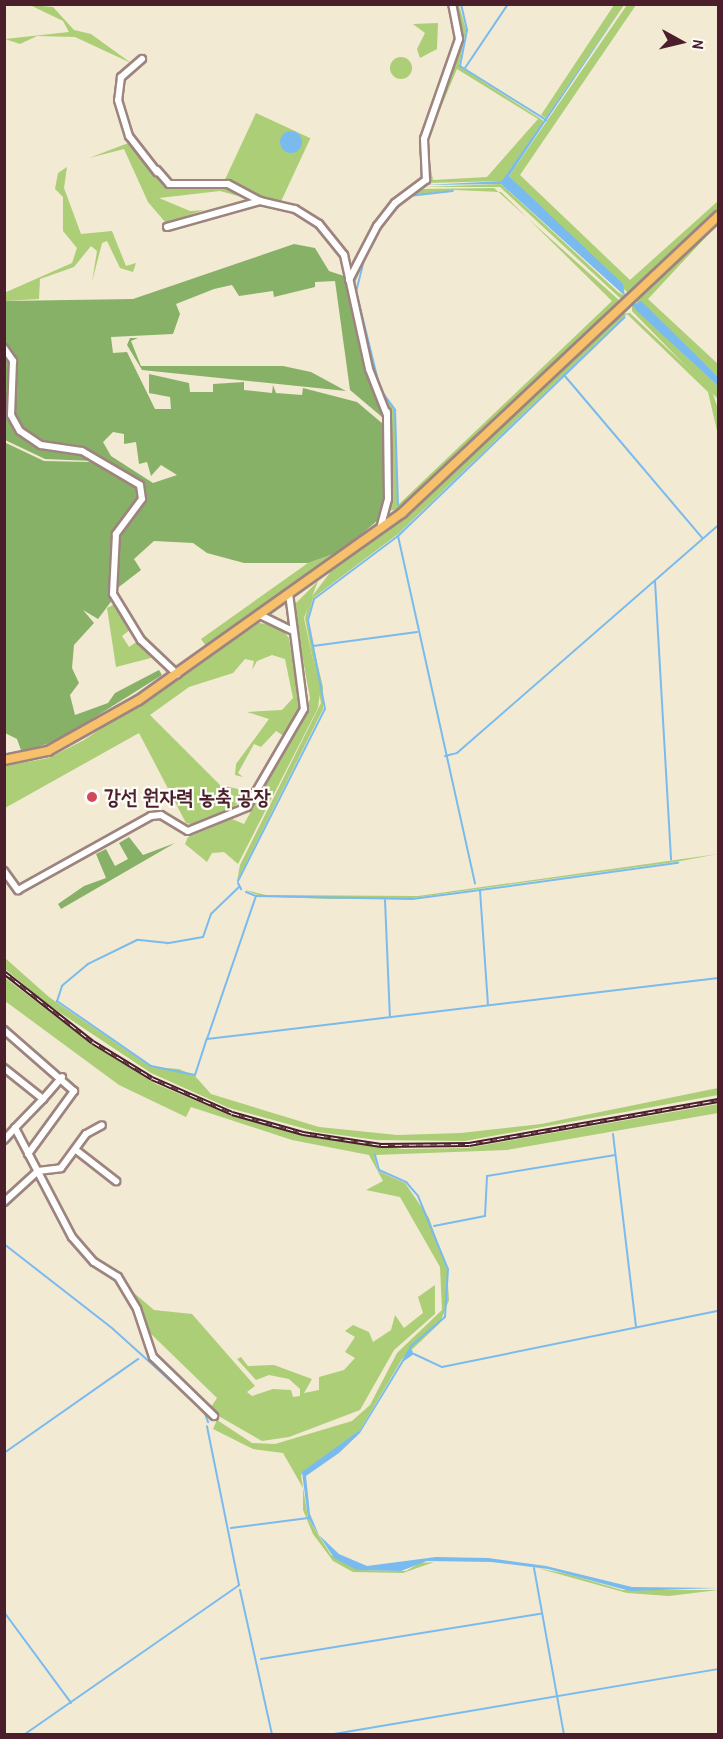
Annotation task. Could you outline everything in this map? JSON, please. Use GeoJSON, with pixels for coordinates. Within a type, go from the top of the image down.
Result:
{"type":"FeatureCollection","features":[{"type":"Feature","properties":{"kind":"main road"},"geometry":{"type":"LineString","coordinates":[[4,760],[48,751],[177,674],[380,530],[718,216]]}},
{"type":"Feature","properties":{"kind":"street"},"geometry":{"type":"LineString","coordinates":[[349,281],[377,226],[395,203],[426,180],[424,139],[459,39],[452,4]]}},
{"type":"Feature","properties":{"kind":"street"},"geometry":{"type":"LineString","coordinates":[[142,59],[121,77],[118,100],[129,136],[169,184],[228,184],[260,201],[295,209],[320,224],[344,255],[376,395],[387,414],[388,499],[380,530]]}},
{"type":"Feature","properties":{"kind":"street"},"geometry":{"type":"LineString","coordinates":[[167,227],[260,201]]}},
{"type":"Feature","properties":{"kind":"street"},"geometry":{"type":"LineString","coordinates":[[4,348],[13,361],[11,415],[20,431],[41,445],[82,451],[140,485],[142,499],[116,534],[113,594],[141,640],[177,674]]}},
{"type":"Feature","properties":{"kind":"street"},"geometry":{"type":"LineString","coordinates":[[4,871],[18,890],[151,816],[161,815],[188,831],[247,807],[304,710],[291,630],[289,594]]}},
{"type":"Feature","properties":{"kind":"street"},"geometry":{"type":"LineString","coordinates":[[260,615],[291,630]]}},
{"type":"Feature","properties":{"kind":"street"},"geometry":{"type":"LineString","coordinates":[[4,1030],[62,1077],[74,1091],[28,1154]]}},
{"type":"Feature","properties":{"kind":"street"},"geometry":{"type":"LineString","coordinates":[[4,1068],[43,1099]]}},
{"type":"Feature","properties":{"kind":"street"},"geometry":{"type":"LineString","coordinates":[[4,1140],[62,1077]]}},
{"type":"Feature","properties":{"kind":"street"},"geometry":{"type":"LineString","coordinates":[[4,1202],[38,1172],[61,1168],[86,1134],[102,1125]]}},
{"type":"Feature","properties":{"kind":"street"},"geometry":{"type":"LineString","coordinates":[[15,1128],[82,1251],[118,1277],[132,1297],[153,1357],[214,1416]]}},
{"type":"Feature","properties":{"kind":"street"},"geometry":{"type":"LineString","coordinates":[[76,1150],[116,1181]]}},
{"type":"Feature","properties":{"kind":"green space"},"geometry":{"type":"Polygon","coordinates":[[[30,5],[53,7],[74,30],[91,34],[131,63],[75,37],[37,36],[20,44],[5,39],[69,32],[63,21],[30,5]]]}},
{"type":"Feature","properties":{"kind":"green space"},"geometry":{"type":"Polygon","coordinates":[[[454,5],[459,5],[466,30],[459,66],[544,121],[503,181],[426,183],[424,147],[461,42],[454,5]],[[457,69],[426,143],[433,180],[487,177],[538,119],[457,69]]]}},
{"type":"Feature","properties":{"kind":"green space"},"geometry":{"type":"Polygon","coordinates":[[[614,5],[624,5],[546,118],[541,115],[614,5]]]}},
{"type":"Feature","properties":{"kind":"green space"},"geometry":{"type":"Polygon","coordinates":[[[627,5],[636,5],[520,175],[630,280],[718,201],[718,210],[628,293],[509,176],[627,5]]]}},
{"type":"Feature","properties":{"kind":"green space"},"geometry":{"type":"Polygon","coordinates":[[[438,23],[437,49],[420,58],[417,49],[425,33],[413,24],[438,23]]]}},
{"type":"Feature","properties":{"kind":"green space"},"geometry":{"type":"Polygon","coordinates":[[[397,57],[405,57],[412,64],[412,72],[405,79],[397,79],[390,72],[390,64],[397,57]]]}},
{"type":"Feature","properties":{"kind":"green space"},"geometry":{"type":"Polygon","coordinates":[[[256,113],[310,138],[278,207],[224,182],[256,113]]]}},
{"type":"Feature","properties":{"kind":"green space"},"geometry":{"type":"Polygon","coordinates":[[[131,142],[166,187],[225,187],[253,200],[220,191],[159,198],[190,211],[204,210],[166,223],[148,202],[124,149],[89,158],[131,142]]]}},
{"type":"Feature","properties":{"kind":"green space"},"geometry":{"type":"Polygon","coordinates":[[[67,167],[64,188],[81,234],[112,231],[126,266],[136,263],[133,272],[120,268],[107,241],[102,243],[92,282],[97,251],[91,246],[74,267],[40,279],[39,299],[5,301],[4,293],[72,263],[77,248],[63,231],[63,197],[55,189],[58,173],[67,167]]]}},
{"type":"Feature","properties":{"kind":"green space"},"geometry":{"type":"Polygon","coordinates":[[[501,184],[625,296],[621,299],[500,187],[423,187],[501,184]]]}},
{"type":"Feature","properties":{"kind":"green space"},"geometry":{"type":"Polygon","coordinates":[[[494,188],[498,192],[455,190],[407,196],[377,230],[355,283],[380,389],[395,410],[398,505],[612,301],[528,218],[620,301],[398,509],[389,511],[389,411],[375,387],[351,282],[373,233],[407,194],[421,189],[494,188]]]}},
{"type":"Feature","properties":{"kind":"green space"},"geometry":{"type":"Polygon","coordinates":[[[718,224],[648,299],[718,364],[718,377],[636,301],[718,224]]]}},
{"type":"Feature","properties":{"kind":"green space"},"geometry":{"type":"Polygon","coordinates":[[[294,244],[315,248],[329,271],[347,277],[382,417],[350,390],[335,281],[315,282],[315,287],[274,297],[273,291],[239,296],[232,285],[214,289],[176,304],[180,314],[173,334],[111,337],[113,353],[127,352],[155,409],[171,409],[170,397],[149,393],[149,374],[189,383],[190,392],[213,392],[213,384],[244,382],[244,390],[272,393],[273,385],[276,393],[302,395],[303,388],[357,402],[383,424],[383,501],[378,520],[342,551],[308,563],[244,563],[207,553],[193,543],[154,541],[134,559],[141,570],[115,590],[117,539],[144,502],[144,486],[82,449],[39,441],[17,423],[12,408],[15,359],[5,347],[5,301],[133,299],[294,244]],[[113,432],[103,442],[111,456],[153,483],[177,475],[161,465],[151,476],[147,462],[139,464],[136,442],[124,444],[124,434],[113,432]]]}},
{"type":"Feature","properties":{"kind":"green space"},"geometry":{"type":"Polygon","coordinates":[[[632,305],[718,386],[718,399],[632,311],[632,305]]]}},
{"type":"Feature","properties":{"kind":"green space"},"geometry":{"type":"Polygon","coordinates":[[[630,313],[712,391],[718,409],[718,435],[708,392],[627,314],[398,534],[313,598],[307,620],[323,687],[323,709],[237,881],[240,865],[321,703],[305,618],[310,599],[332,570],[396,524],[621,314],[630,313]]]}},
{"type":"Feature","properties":{"kind":"green space"},"geometry":{"type":"Polygon","coordinates":[[[130,338],[138,338],[131,341],[141,366],[283,366],[311,372],[346,391],[142,370],[127,345],[130,338]]]}},
{"type":"Feature","properties":{"kind":"green space"},"geometry":{"type":"Polygon","coordinates":[[[4,352],[10,360],[9,415],[19,432],[41,447],[84,454],[93,461],[45,459],[5,440],[4,352]]]}},
{"type":"Feature","properties":{"kind":"green space"},"geometry":{"type":"Polygon","coordinates":[[[4,442],[44,461],[90,462],[135,483],[142,495],[117,528],[113,599],[98,619],[83,610],[94,623],[74,645],[72,668],[79,683],[70,695],[75,715],[108,703],[115,693],[159,670],[162,675],[60,739],[22,753],[17,739],[5,733],[4,442]]]}},
{"type":"Feature","properties":{"kind":"green space"},"geometry":{"type":"Polygon","coordinates":[[[342,551],[206,646],[201,639],[308,563],[342,551]]]}},
{"type":"Feature","properties":{"kind":"green space"},"geometry":{"type":"Polygon","coordinates":[[[318,581],[304,618],[320,693],[318,708],[238,864],[224,852],[212,853],[207,862],[185,844],[188,837],[232,819],[244,824],[307,710],[310,698],[293,606],[318,581]]]}},
{"type":"Feature","properties":{"kind":"green space"},"geometry":{"type":"Polygon","coordinates":[[[115,604],[131,629],[122,636],[129,647],[138,641],[151,658],[116,667],[107,608],[115,604]]]}},
{"type":"Feature","properties":{"kind":"green space"},"geometry":{"type":"Polygon","coordinates":[[[259,623],[279,626],[289,638],[301,708],[284,736],[276,731],[261,747],[254,744],[238,773],[243,777],[235,775],[236,764],[269,719],[247,712],[282,710],[293,698],[285,659],[272,655],[257,661],[252,670],[254,661],[245,659],[233,673],[189,687],[150,715],[220,785],[238,789],[242,798],[235,806],[195,825],[186,823],[139,733],[5,808],[4,766],[49,758],[84,740],[259,623]]]}},
{"type":"Feature","properties":{"kind":"green space"},"geometry":{"type":"Polygon","coordinates":[[[129,837],[143,855],[175,843],[61,909],[58,904],[84,886],[106,878],[96,854],[106,849],[115,866],[128,859],[119,843],[129,837]]]}},
{"type":"Feature","properties":{"kind":"green space"},"geometry":{"type":"Polygon","coordinates":[[[718,854],[412,898],[273,897],[261,896],[245,890],[266,895],[418,896],[718,854]]]}},
{"type":"Feature","properties":{"kind":"green space"},"geometry":{"type":"Polygon","coordinates":[[[5,958],[49,997],[151,1067],[179,1069],[195,1076],[211,1094],[319,1127],[397,1135],[461,1133],[541,1124],[718,1088],[718,1095],[465,1141],[377,1140],[317,1132],[229,1108],[151,1073],[47,1004],[5,969],[5,958]]]}},
{"type":"Feature","properties":{"kind":"green space"},"geometry":{"type":"Polygon","coordinates":[[[4,977],[96,1047],[156,1084],[233,1116],[316,1138],[403,1149],[467,1148],[718,1104],[718,1113],[507,1150],[374,1155],[378,1171],[405,1183],[429,1218],[447,1269],[449,1300],[440,1323],[402,1359],[360,1430],[301,1475],[308,1518],[331,1555],[362,1570],[406,1571],[420,1563],[434,1562],[403,1573],[353,1572],[333,1561],[313,1534],[303,1510],[303,1488],[283,1453],[253,1449],[213,1429],[217,1420],[252,1443],[275,1444],[352,1421],[370,1405],[397,1353],[442,1310],[440,1267],[400,1197],[366,1190],[383,1181],[369,1155],[292,1140],[191,1107],[186,1117],[119,1085],[5,1001],[4,977]]]}},
{"type":"Feature","properties":{"kind":"green space"},"geometry":{"type":"Polygon","coordinates":[[[435,1285],[435,1314],[394,1350],[360,1410],[289,1437],[262,1441],[215,1414],[211,1407],[217,1398],[147,1330],[127,1287],[154,1310],[192,1314],[255,1386],[247,1392],[252,1396],[273,1389],[291,1390],[293,1397],[300,1396],[300,1389],[289,1379],[269,1375],[256,1380],[237,1359],[241,1357],[248,1366],[274,1365],[312,1379],[304,1393],[319,1390],[319,1377],[344,1370],[355,1358],[345,1352],[355,1337],[345,1331],[353,1325],[369,1332],[373,1342],[391,1330],[395,1315],[404,1328],[423,1313],[418,1297],[435,1285]]]}},
{"type":"Feature","properties":{"kind":"green space"},"geometry":{"type":"Polygon","coordinates":[[[537,1568],[622,1590],[718,1590],[669,1596],[627,1593],[537,1568]]]}},
{"type":"Feature","properties":{"kind":"water"},"geometry":{"type":"Polygon","coordinates":[[[624,5],[509,176],[623,284],[625,296],[501,184],[425,185],[502,181],[624,5]]]}},
{"type":"Feature","properties":{"kind":"water"},"geometry":{"type":"Polygon","coordinates":[[[291,131],[299,134],[302,142],[299,150],[291,153],[283,150],[280,142],[283,134],[291,131]]]}},
{"type":"Feature","properties":{"kind":"water"},"geometry":{"type":"Polygon","coordinates":[[[641,301],[718,377],[718,386],[632,305],[641,301]]]}},
{"type":"Feature","properties":{"kind":"water"},"geometry":{"type":"Polygon","coordinates":[[[410,1347],[414,1354],[404,1361],[360,1433],[339,1453],[306,1476],[310,1514],[319,1535],[308,1518],[302,1472],[360,1430],[410,1347]]]}},
{"type":"Feature","properties":{"kind":"water"},"geometry":{"type":"Polygon","coordinates":[[[319,1535],[339,1554],[367,1566],[436,1557],[488,1558],[546,1566],[632,1587],[718,1588],[630,1591],[548,1569],[491,1562],[427,1561],[401,1571],[357,1570],[334,1558],[319,1535]]]}},
{"type":"Feature","properties":{"kind":"waterway"},"geometry":{"type":"LineString","coordinates":[[461,4],[467,30],[460,66],[546,120]]}},
{"type":"Feature","properties":{"kind":"waterway"},"geometry":{"type":"LineString","coordinates":[[465,68],[508,4]]}},
{"type":"Feature","properties":{"kind":"waterway"},"geometry":{"type":"LineString","coordinates":[[409,196],[453,191]]}},
{"type":"Feature","properties":{"kind":"waterway"},"geometry":{"type":"LineString","coordinates":[[378,229],[404,200]]}},
{"type":"Feature","properties":{"kind":"waterway"},"geometry":{"type":"LineString","coordinates":[[365,256],[356,291],[380,389],[395,410],[398,505]]}},
{"type":"Feature","properties":{"kind":"waterway"},"geometry":{"type":"LineString","coordinates":[[313,646],[308,620],[314,599],[398,536],[625,317]]}},
{"type":"Feature","properties":{"kind":"waterway"},"geometry":{"type":"LineString","coordinates":[[564,375],[702,538]]}},
{"type":"Feature","properties":{"kind":"waterway"},"geometry":{"type":"LineString","coordinates":[[445,756],[457,753],[718,525]]}},
{"type":"Feature","properties":{"kind":"waterway"},"geometry":{"type":"LineString","coordinates":[[398,536],[475,884]]}},
{"type":"Feature","properties":{"kind":"waterway"},"geometry":{"type":"LineString","coordinates":[[655,581],[671,860]]}},
{"type":"Feature","properties":{"kind":"waterway"},"geometry":{"type":"LineString","coordinates":[[238,881],[325,709],[313,646],[417,632]]}},
{"type":"Feature","properties":{"kind":"waterway"},"geometry":{"type":"LineString","coordinates":[[488,1005],[480,890],[678,863]]}},
{"type":"Feature","properties":{"kind":"waterway"},"geometry":{"type":"LineString","coordinates":[[238,883],[241,889]]}},
{"type":"Feature","properties":{"kind":"waterway"},"geometry":{"type":"LineString","coordinates":[[239,887],[211,914],[203,937],[168,943],[137,940],[88,964],[62,986],[57,1001],[151,1066],[195,1075],[207,1039],[718,978]]}},
{"type":"Feature","properties":{"kind":"waterway"},"geometry":{"type":"LineString","coordinates":[[207,1039],[256,896],[412,899],[480,890]]}},
{"type":"Feature","properties":{"kind":"waterway"},"geometry":{"type":"LineString","coordinates":[[246,892],[256,896]]}},
{"type":"Feature","properties":{"kind":"waterway"},"geometry":{"type":"LineString","coordinates":[[385,900],[390,1017]]}},
{"type":"Feature","properties":{"kind":"waterway"},"geometry":{"type":"LineString","coordinates":[[613,1134],[636,1327]]}},
{"type":"Feature","properties":{"kind":"waterway"},"geometry":{"type":"LineString","coordinates":[[375,1155],[379,1170],[406,1182],[418,1196],[448,1269],[445,1317],[410,1347]]}},
{"type":"Feature","properties":{"kind":"waterway"},"geometry":{"type":"LineString","coordinates":[[434,1226],[485,1216],[487,1176],[615,1155]]}},
{"type":"Feature","properties":{"kind":"waterway"},"geometry":{"type":"LineString","coordinates":[[4,1244],[113,1329],[204,1411],[208,1422]]}},
{"type":"Feature","properties":{"kind":"waterway"},"geometry":{"type":"LineString","coordinates":[[414,1354],[442,1367],[718,1311]]}},
{"type":"Feature","properties":{"kind":"waterway"},"geometry":{"type":"LineString","coordinates":[[4,1453],[138,1359]]}},
{"type":"Feature","properties":{"kind":"waterway"},"geometry":{"type":"LineString","coordinates":[[25,1734],[239,1585],[207,1426]]}},
{"type":"Feature","properties":{"kind":"waterway"},"geometry":{"type":"LineString","coordinates":[[231,1528],[308,1518]]}},
{"type":"Feature","properties":{"kind":"waterway"},"geometry":{"type":"LineString","coordinates":[[534,1568],[564,1734]]}},
{"type":"Feature","properties":{"kind":"waterway"},"geometry":{"type":"LineString","coordinates":[[240,1590],[272,1734]]}},
{"type":"Feature","properties":{"kind":"waterway"},"geometry":{"type":"LineString","coordinates":[[4,1612],[71,1703]]}},
{"type":"Feature","properties":{"kind":"waterway"},"geometry":{"type":"LineString","coordinates":[[261,1659],[540,1614]]}},
{"type":"Feature","properties":{"kind":"waterway"},"geometry":{"type":"LineString","coordinates":[[334,1734],[718,1669]]}},
{"type":"Feature","properties":{"kind":"railway"},"geometry":{"type":"LineString","coordinates":[[4,972],[93,1042],[152,1078],[232,1113],[303,1133],[381,1145],[469,1144],[718,1100]]}},
{"type":"Feature","properties":{"kind":"place","name":"강선 원자력 농축 공장"},"geometry":{"type":"Point","coordinates":[92,797]}}]}
